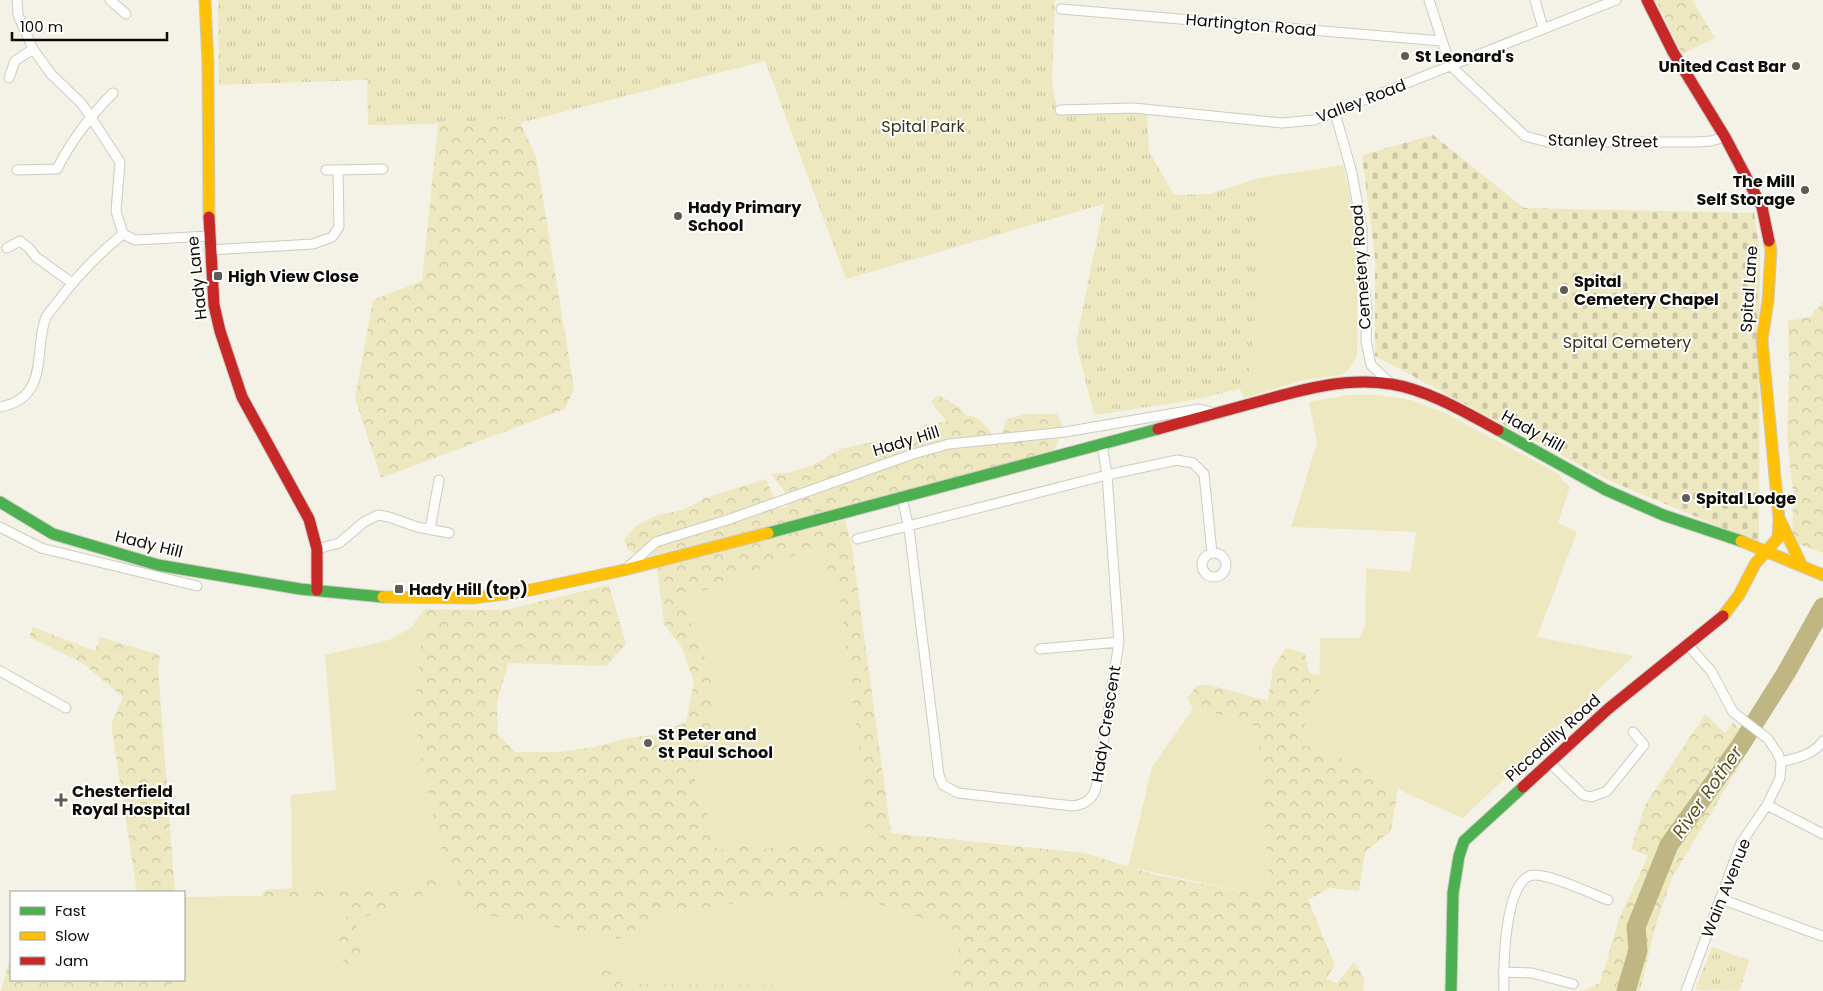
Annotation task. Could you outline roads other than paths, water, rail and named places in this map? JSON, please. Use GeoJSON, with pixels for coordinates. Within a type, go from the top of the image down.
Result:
{"type":"FeatureCollection","features":[{"type":"Feature","properties":{"kind":"main road","name":"Hady Lane"},"geometry":{"type":"LineString","coordinates":[[205,0],[208,54],[209,250],[214,305],[220,331],[242,397],[309,518],[317,549],[317,590]]}},
{"type":"Feature","properties":{"kind":"main road","name":"Spital Lane"},"geometry":{"type":"LineString","coordinates":[[1647,0],[1673,52],[1725,137],[1762,207],[1771,250],[1768,301],[1762,340],[1779,519],[1778,538],[1768,552]]}},
{"type":"Feature","properties":{"kind":"main road","name":"Hady Hill"},"geometry":{"type":"LineString","coordinates":[[0,502],[53,534],[119,555],[238,580],[300,589],[379,597],[473,598],[521,592],[624,570],[1336,382],[1391,384],[1426,394],[1480,420],[1606,490],[1663,515],[1768,552],[1822,575]]}},
{"type":"Feature","properties":{"kind":"main road","name":"Spital Lane"},"geometry":{"type":"LineString","coordinates":[[1779,519],[1802,566]]}},
{"type":"Feature","properties":{"kind":"main road","name":"Piccadilly Road"},"geometry":{"type":"LineString","coordinates":[[1451,991],[1454,891],[1459,852],[1464,840],[1608,709],[1723,616],[1739,595],[1755,564],[1768,552]]}},
{"type":"Feature","properties":{"kind":"street"},"geometry":{"type":"LineString","coordinates":[[17,0],[18,15],[32,50],[51,74],[82,104],[120,162],[116,211],[123,234],[135,240],[209,236]]}},
{"type":"Feature","properties":{"kind":"street"},"geometry":{"type":"LineString","coordinates":[[110,0],[126,14]]}},
{"type":"Feature","properties":{"kind":"street"},"geometry":{"type":"LineString","coordinates":[[1429,0],[1450,65]]}},
{"type":"Feature","properties":{"kind":"street"},"geometry":{"type":"LineString","coordinates":[[1535,0],[1543,28]]}},
{"type":"Feature","properties":{"kind":"street","name":"Valley Road"},"geometry":{"type":"LineString","coordinates":[[1060,110],[1134,108],[1282,124],[1314,120],[1616,0]]}},
{"type":"Feature","properties":{"kind":"street","name":"Hartington Road"},"geometry":{"type":"LineString","coordinates":[[1061,9],[1441,41]]}},
{"type":"Feature","properties":{"kind":"street"},"geometry":{"type":"LineString","coordinates":[[9,78],[15,61],[32,50]]}},
{"type":"Feature","properties":{"kind":"street","name":"Stanley Street"},"geometry":{"type":"LineString","coordinates":[[1450,65],[1525,136],[1547,142],[1694,142],[1711,141],[1725,137]]}},
{"type":"Feature","properties":{"kind":"street"},"geometry":{"type":"LineString","coordinates":[[17,170],[57,169],[74,137],[90,116],[113,93]]}},
{"type":"Feature","properties":{"kind":"street","name":"Cemetery Road"},"geometry":{"type":"LineString","coordinates":[[1335,113],[1352,173],[1362,229],[1362,272],[1367,308],[1366,341],[1371,365],[1391,384]]}},
{"type":"Feature","properties":{"kind":"street"},"geometry":{"type":"LineString","coordinates":[[326,170],[383,170]]}},
{"type":"Feature","properties":{"kind":"street"},"geometry":{"type":"LineString","coordinates":[[209,250],[313,244],[332,237],[339,227],[338,170]]}},
{"type":"Feature","properties":{"kind":"street"},"geometry":{"type":"LineString","coordinates":[[0,407],[13,404],[30,391],[40,358],[46,319],[72,283],[92,260],[123,234]]}},
{"type":"Feature","properties":{"kind":"street"},"geometry":{"type":"LineString","coordinates":[[7,248],[20,241],[29,248],[36,258],[72,283]]}},
{"type":"Feature","properties":{"kind":"street","name":"Hady Hill"},"geometry":{"type":"LineString","coordinates":[[624,570],[656,542],[727,520],[913,454],[949,444],[1065,432],[1199,409],[1216,414]]}},
{"type":"Feature","properties":{"kind":"street","name":"Hady Crescent"},"geometry":{"type":"LineString","coordinates":[[902,498],[909,528],[939,775],[943,784],[950,790],[1073,806],[1084,804],[1093,797],[1096,788],[1119,642],[1107,475],[1102,445]]}},
{"type":"Feature","properties":{"kind":"street"},"geometry":{"type":"LineString","coordinates":[[858,539],[909,528],[1107,475],[1177,460],[1193,463],[1204,474],[1212,553]]}},
{"type":"Feature","properties":{"kind":"street"},"geometry":{"type":"LineString","coordinates":[[430,529],[439,480]]}},
{"type":"Feature","properties":{"kind":"street"},"geometry":{"type":"LineString","coordinates":[[317,549],[339,543],[364,522],[378,516],[389,517],[404,524],[448,533]]}},
{"type":"Feature","properties":{"kind":"street","name":"Hady Hill"},"geometry":{"type":"LineString","coordinates":[[0,527],[41,548],[197,586]]}},
{"type":"Feature","properties":{"kind":"street"},"geometry":{"type":"LineString","coordinates":[[1040,649],[1119,642]]}},
{"type":"Feature","properties":{"kind":"street"},"geometry":{"type":"LineString","coordinates":[[1688,645],[1711,671],[1738,717],[1768,739],[1781,762],[1805,756],[1817,749],[1823,741]]}},
{"type":"Feature","properties":{"kind":"street"},"geometry":{"type":"LineString","coordinates":[[0,671],[66,708]]}},
{"type":"Feature","properties":{"kind":"street"},"geometry":{"type":"LineString","coordinates":[[1550,763],[1583,795],[1599,796],[1607,791],[1644,745],[1632,732]]}},
{"type":"Feature","properties":{"kind":"street","name":"Wain Avenue"},"geometry":{"type":"LineString","coordinates":[[1686,991],[1741,843],[1766,805],[1780,778],[1781,762]]}},
{"type":"Feature","properties":{"kind":"street"},"geometry":{"type":"LineString","coordinates":[[1766,805],[1823,834]]}},
{"type":"Feature","properties":{"kind":"street"},"geometry":{"type":"LineString","coordinates":[[1504,991],[1505,935],[1517,888],[1524,879],[1533,875],[1548,878],[1608,900]]}},
{"type":"Feature","properties":{"kind":"street"},"geometry":{"type":"LineString","coordinates":[[1720,899],[1822,936]]}},
{"type":"Feature","properties":{"kind":"street"},"geometry":{"type":"LineString","coordinates":[[1503,972],[1532,973],[1573,984]]}},
{"type":"Feature","properties":{"kind":"waterway","name":"River Rother"},"geometry":{"type":"LineString","coordinates":[[1626,991],[1638,950],[1636,927],[1669,845],[1740,746],[1786,673],[1823,607]]}},
{"type":"Feature","properties":{"kind":"place","name":"St Leonard's"},"geometry":{"type":"Point","coordinates":[1405,56]}},
{"type":"Feature","properties":{"kind":"place","name":"United Cast Bar"},"geometry":{"type":"Point","coordinates":[1796,66]}},
{"type":"Feature","properties":{"kind":"place","name":"The Mill Self Storage"},"geometry":{"type":"Point","coordinates":[1805,190]}},
{"type":"Feature","properties":{"kind":"place","name":"Hady Primary School"},"geometry":{"type":"Point","coordinates":[678,216]}},
{"type":"Feature","properties":{"kind":"place","name":"High View Close"},"geometry":{"type":"Point","coordinates":[218,276]}},
{"type":"Feature","properties":{"kind":"place","name":"Spital Cemetery Chapel"},"geometry":{"type":"Point","coordinates":[1564,290]}},
{"type":"Feature","properties":{"kind":"place","name":"Spital Lodge"},"geometry":{"type":"Point","coordinates":[1686,498]}},
{"type":"Feature","properties":{"kind":"place","name":"Hady Hill (top)"},"geometry":{"type":"Point","coordinates":[399,589]}},
{"type":"Feature","properties":{"kind":"place","name":"St Peter and St Paul School"},"geometry":{"type":"Point","coordinates":[648,743]}},
{"type":"Feature","properties":{"kind":"place","name":"Chesterfield Royal Hospital"},"geometry":{"type":"Point","coordinates":[61,800]}},
{"type":"Feature","properties":{"kind":"park label","name":"Spital Park"},"geometry":{"type":"Point","coordinates":[923,126]}},
{"type":"Feature","properties":{"kind":"park label","name":"Spital Cemetery"},"geometry":{"type":"Point","coordinates":[1627,342]}}]}
